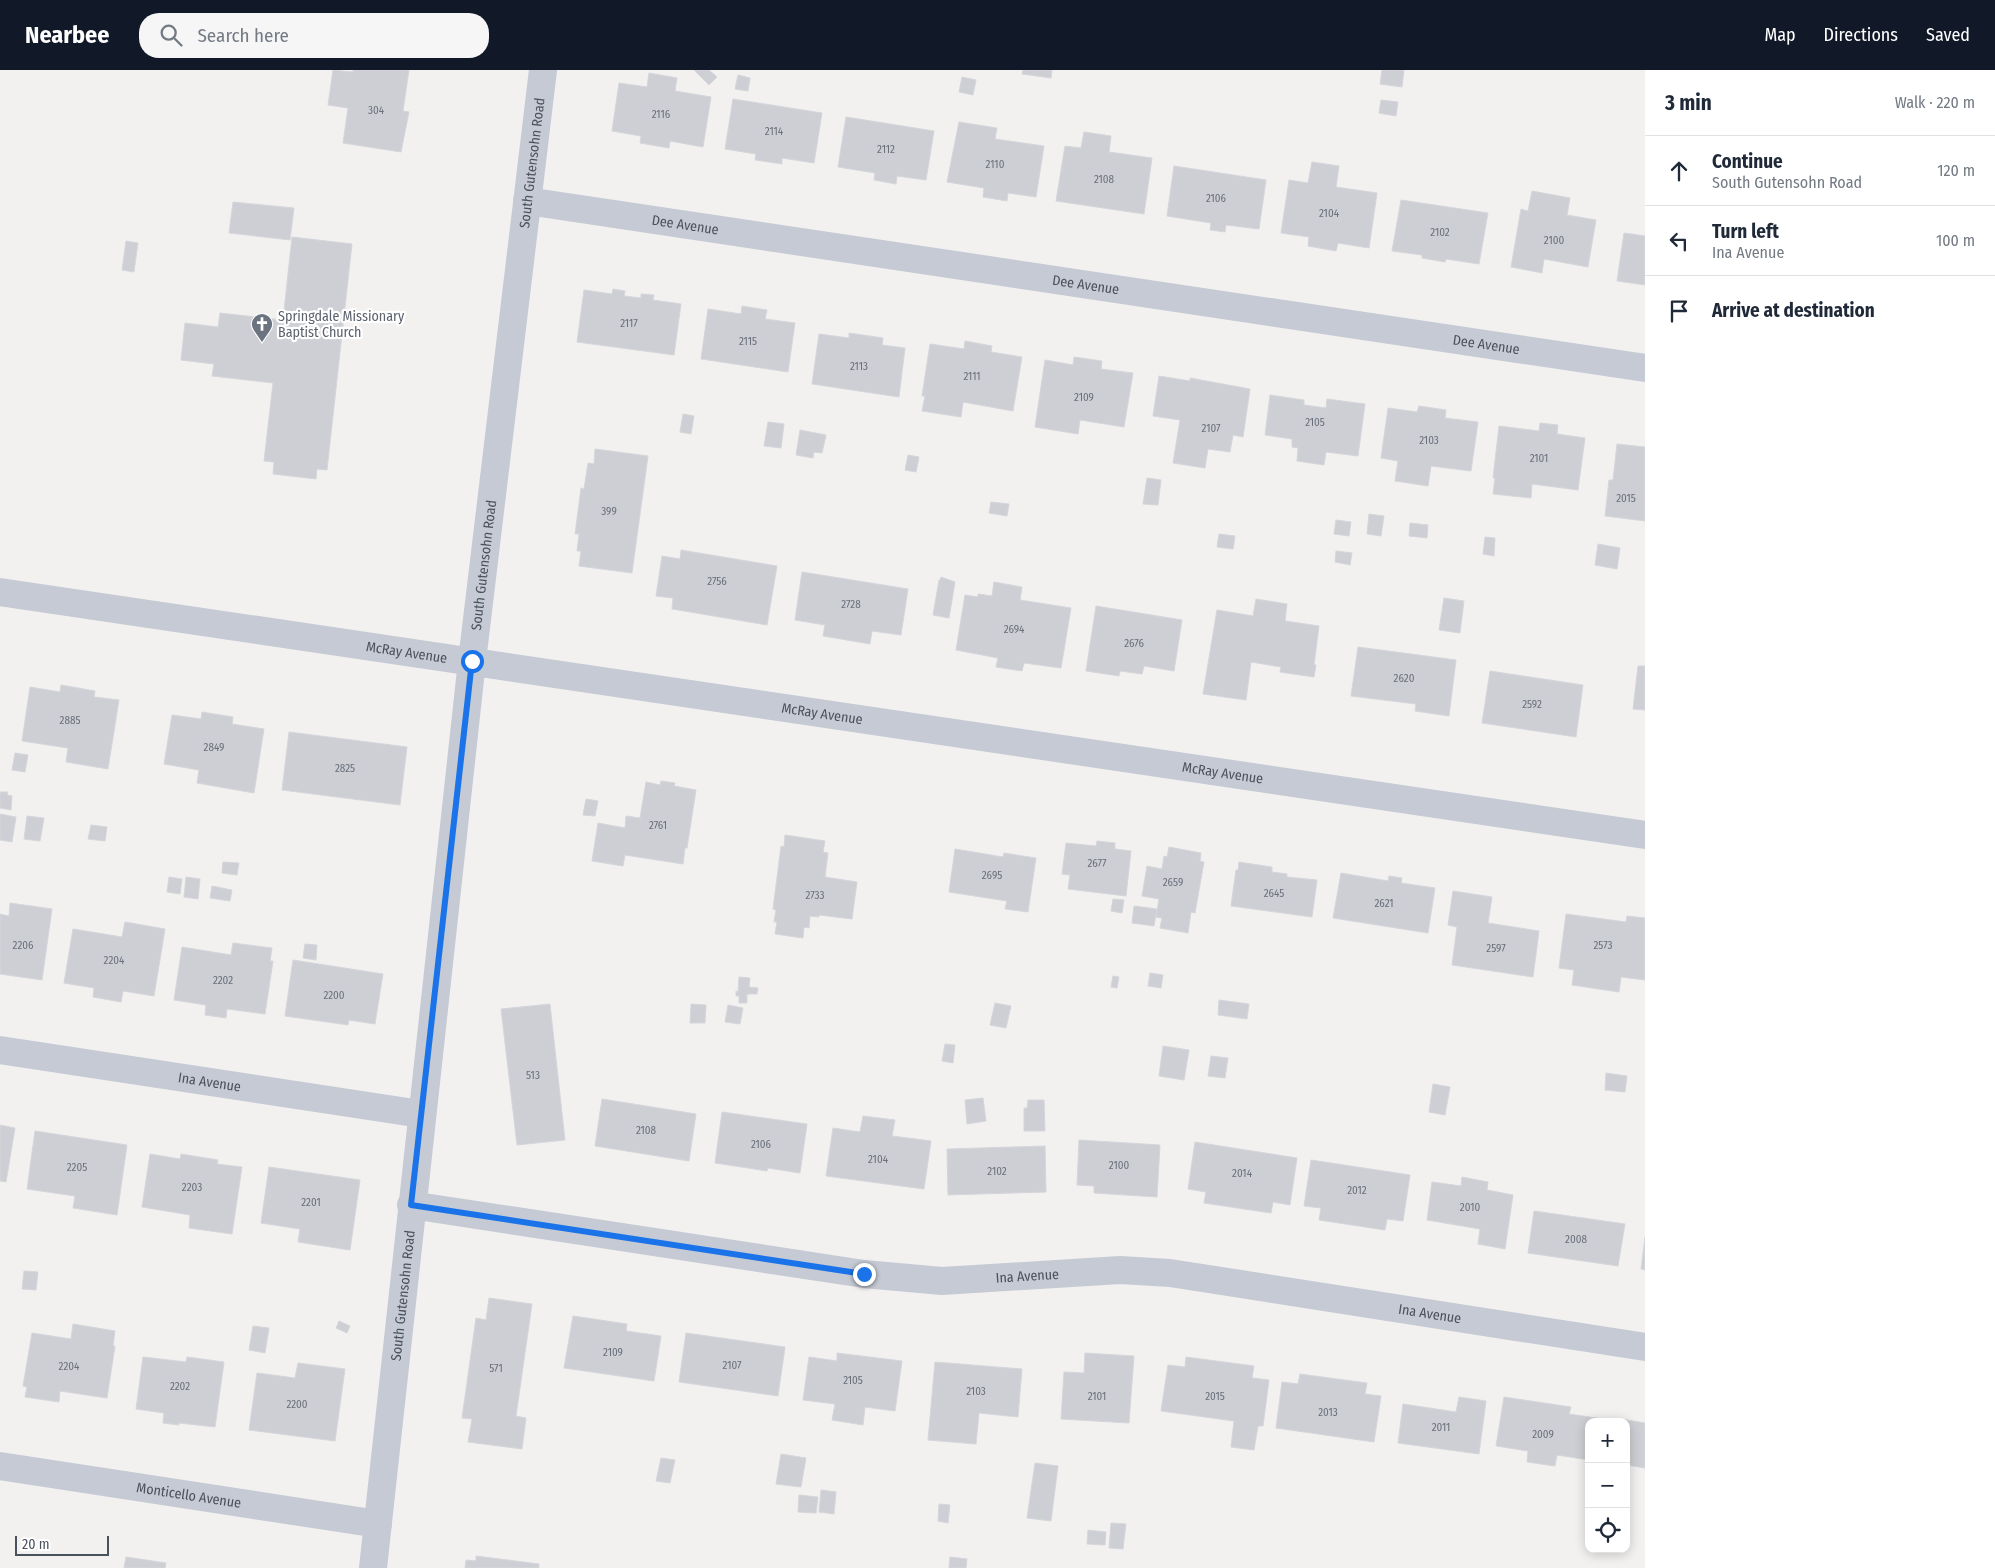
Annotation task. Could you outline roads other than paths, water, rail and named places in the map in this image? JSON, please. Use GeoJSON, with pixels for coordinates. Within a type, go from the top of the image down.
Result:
{"type":"FeatureCollection","features":[{"type":"Feature","properties":{"kind":"street","name":"South Gutensohn Road"},"geometry":{"type":"LineString","coordinates":[[373,1568],[411,1205],[472,661],[543,70]]}},
{"type":"Feature","properties":{"kind":"street","name":"Dee Avenue"},"geometry":{"type":"LineString","coordinates":[[527,202],[1645,368]]}},
{"type":"Feature","properties":{"kind":"street","name":"McRay Avenue"},"geometry":{"type":"LineString","coordinates":[[0,592],[1645,835]]}},
{"type":"Feature","properties":{"kind":"street","name":"Ina Avenue"},"geometry":{"type":"LineString","coordinates":[[0,1050],[421,1114]]}},
{"type":"Feature","properties":{"kind":"street","name":"Ina Avenue"},"geometry":{"type":"LineString","coordinates":[[411,1205],[864,1274],[942,1281],[1120,1270],[1170,1273],[1645,1347]]}},
{"type":"Feature","properties":{"kind":"street","name":"Monticello Avenue"},"geometry":{"type":"LineString","coordinates":[[0,1466],[378,1524]]}},
{"type":"Feature","properties":{"kind":"place","name":"Springdale Missionary Baptist Church"},"geometry":{"type":"Point","coordinates":[262,343]}}]}
